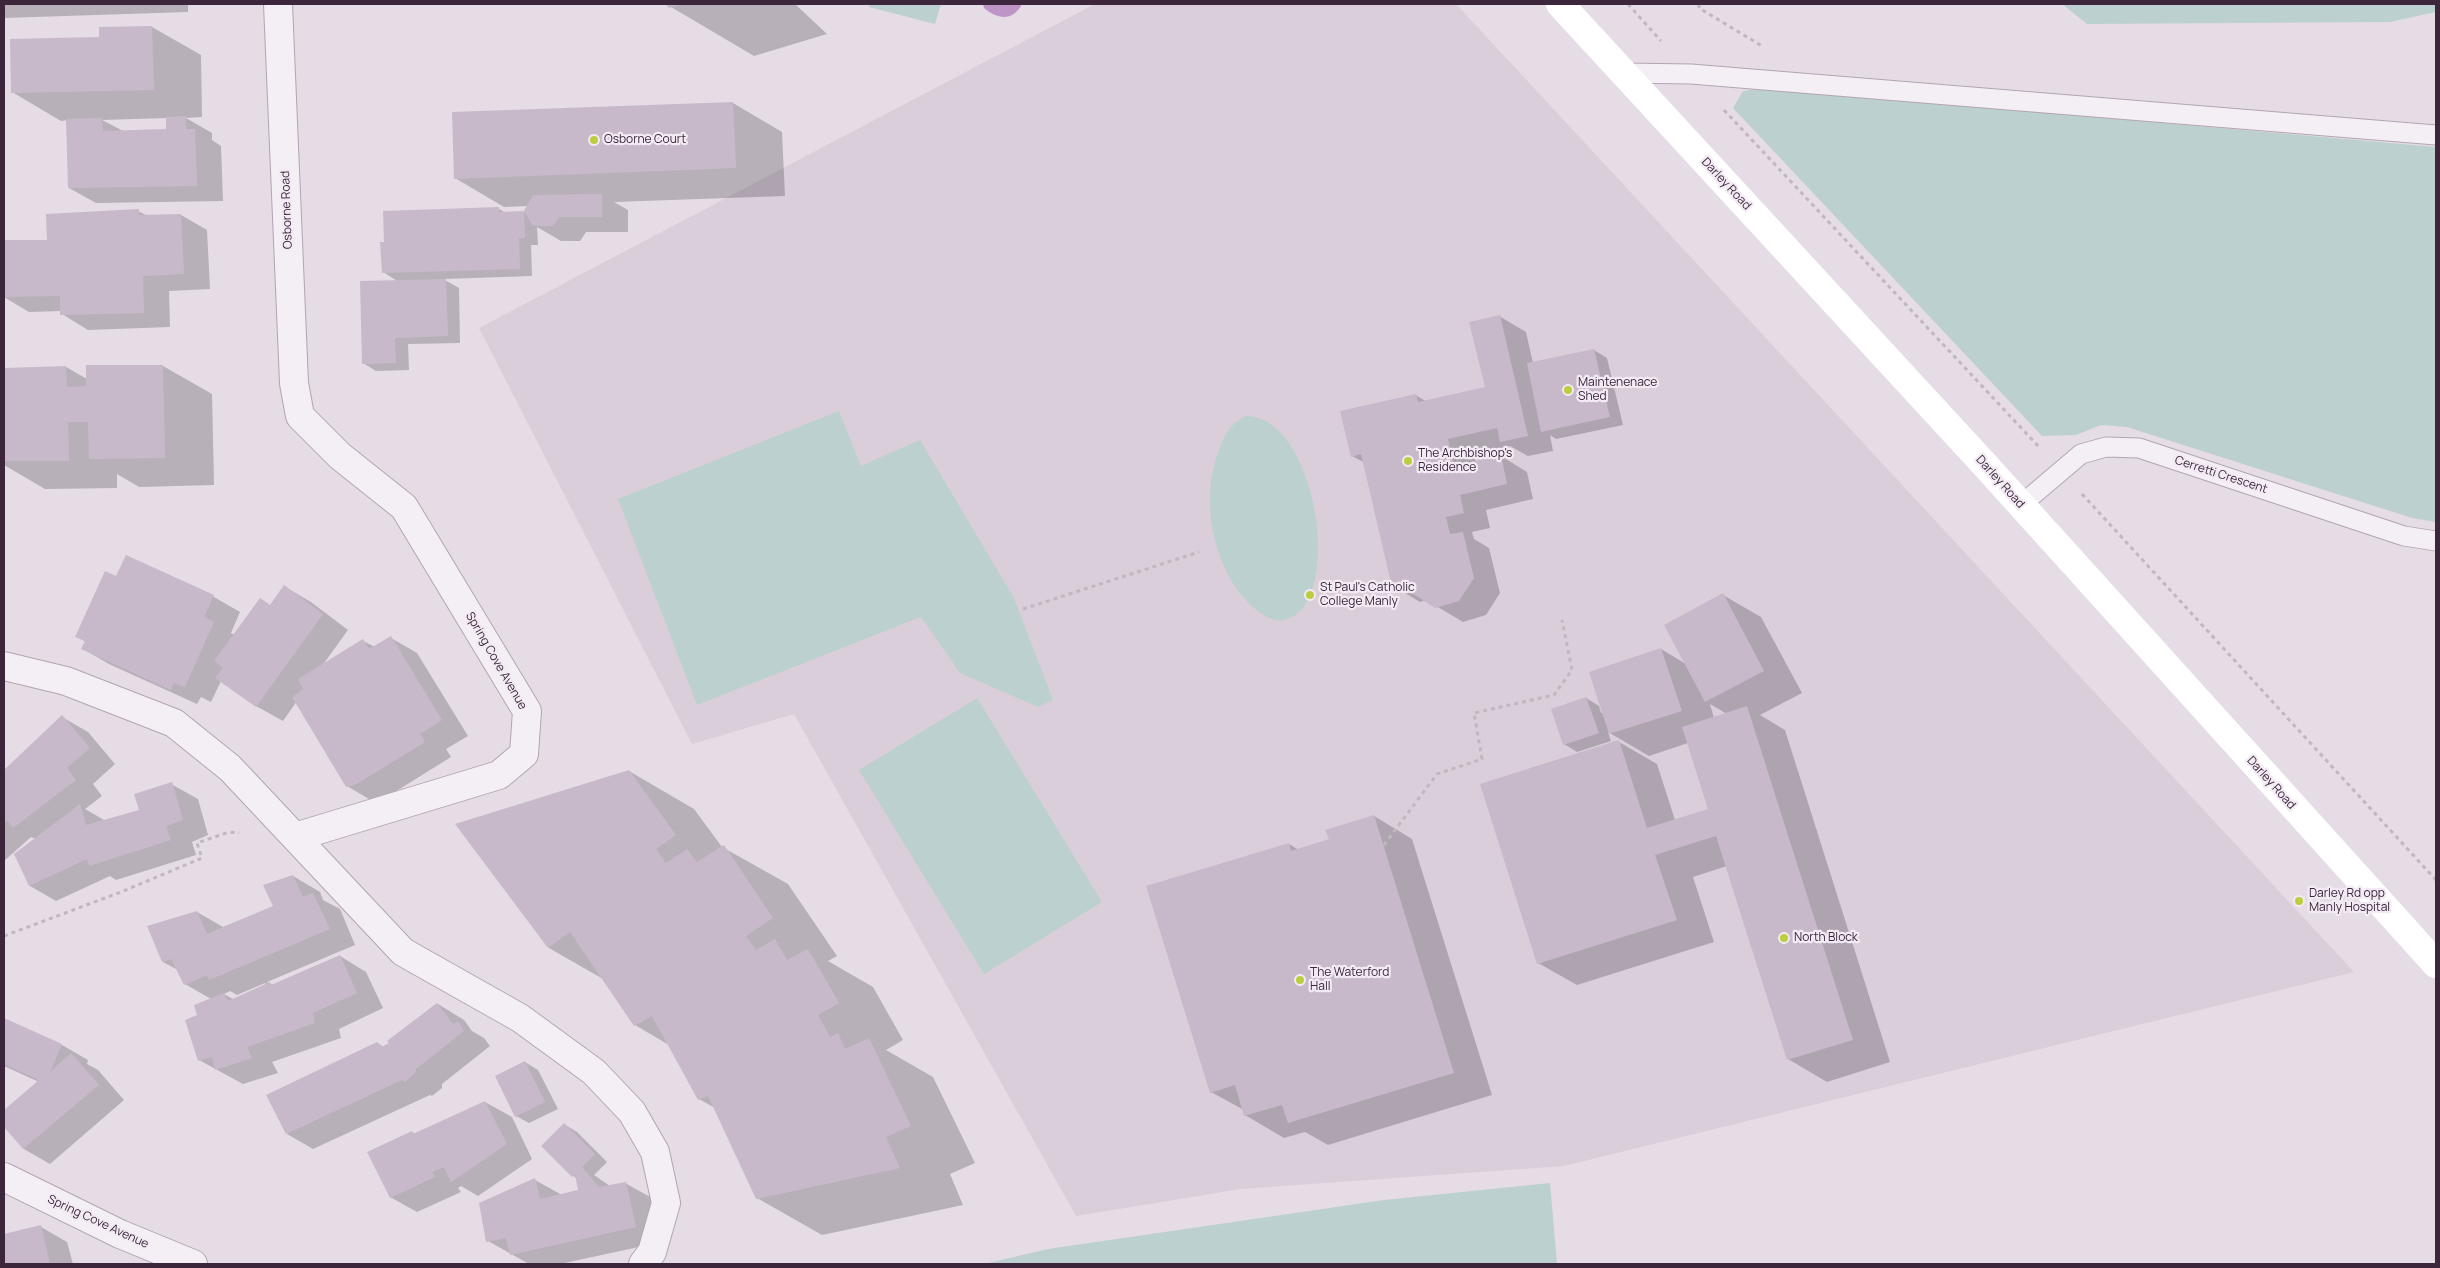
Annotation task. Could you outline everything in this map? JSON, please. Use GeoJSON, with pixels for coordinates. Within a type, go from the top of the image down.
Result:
{"type":"FeatureCollection","features":[{"type":"Feature","properties":{"kind":"street","name":"Osborne Road"},"geometry":{"type":"LineString","coordinates":[[278,4],[294,383],[300,416]]}},
{"type":"Feature","properties":{"kind":"street","name":"Darley Road"},"geometry":{"type":"LineString","coordinates":[[1560,4],[2021,505],[2436,964]]}},
{"type":"Feature","properties":{"kind":"street","name":"Spring Cove Avenue"},"geometry":{"type":"LineString","coordinates":[[295,837],[499,775],[524,754],[527,711],[404,507],[340,456],[300,416]]}},
{"type":"Feature","properties":{"kind":"street"},"geometry":{"type":"LineString","coordinates":[[4,666],[66,681],[174,723],[230,768],[403,952],[520,1018],[594,1072],[632,1112],[655,1152],[666,1203],[652,1252],[643,1264]]}},
{"type":"Feature","properties":{"kind":"street","name":"Spring Cove Avenue"},"geometry":{"type":"LineString","coordinates":[[4,1177],[120,1234],[193,1264]]}},
{"type":"Feature","properties":{"kind":"lane"},"geometry":{"type":"LineString","coordinates":[[1624,73],[1690,74],[1783,81],[2436,135]]}},
{"type":"Feature","properties":{"kind":"lane","name":"Cerretti Crescent"},"geometry":{"type":"LineString","coordinates":[[2021,505],[2081,454],[2106,447],[2139,448],[2404,536],[2436,541]]}},
{"type":"Feature","properties":{"kind":"path"},"geometry":{"type":"LineString","coordinates":[[1628,4],[1690,74],[2060,470],[2436,880]]}},
{"type":"Feature","properties":{"kind":"path"},"geometry":{"type":"LineString","coordinates":[[1699,4],[1699,8],[1786,59],[1783,81]]}},
{"type":"Feature","properties":{"kind":"path"},"geometry":{"type":"LineString","coordinates":[[1023,609],[1199,552]]}},
{"type":"Feature","properties":{"kind":"path"},"geometry":{"type":"LineString","coordinates":[[1384,845],[1437,774],[1482,758],[1474,713],[1554,695],[1572,670],[1562,620]]}},
{"type":"Feature","properties":{"kind":"path"},"geometry":{"type":"LineString","coordinates":[[4,936],[112,896],[202,858],[197,843],[229,832],[295,837]]}},
{"type":"Feature","properties":{"kind":"shaded area"},"geometry":{"type":"Polygon","coordinates":[[[870,4],[941,4],[935,24],[869,7],[870,4]]]}},
{"type":"Feature","properties":{"kind":"shaded area"},"geometry":{"type":"Polygon","coordinates":[[[983,4],[1022,4],[1014,14],[1004,17],[989,12],[984,8],[983,4]]]}},
{"type":"Feature","properties":{"kind":"shaded area","name":"St Paul's Catholic College Manly"},"geometry":{"type":"Polygon","coordinates":[[[1095,4],[1456,4],[2354,972],[1564,1166],[1241,1189],[1076,1216],[794,714],[692,744],[479,328],[1095,4]]]}},
{"type":"Feature","properties":{"kind":"shaded area"},"geometry":{"type":"Polygon","coordinates":[[[2062,4],[2436,4],[2436,12],[2390,22],[2087,24],[2062,4]]]}},
{"type":"Feature","properties":{"kind":"shaded area"},"geometry":{"type":"Polygon","coordinates":[[[1765,88],[2436,147],[2436,522],[2412,518],[2127,427],[2101,425],[2076,435],[2042,436],[1733,108],[1743,91],[1765,88]]]}},
{"type":"Feature","properties":{"kind":"shaded area"},"geometry":{"type":"Polygon","coordinates":[[[839,411],[861,466],[920,440],[1014,598],[1053,700],[1038,707],[960,673],[921,617],[697,705],[618,499],[839,411]]]}},
{"type":"Feature","properties":{"kind":"shaded area"},"geometry":{"type":"Polygon","coordinates":[[[1246,416],[1271,424],[1291,446],[1306,478],[1315,514],[1318,551],[1314,583],[1303,608],[1284,620],[1271,619],[1264,615],[1254,608],[1240,593],[1228,575],[1214,534],[1210,512],[1210,490],[1213,469],[1226,434],[1236,422],[1246,416]]]}},
{"type":"Feature","properties":{"kind":"shaded area"},"geometry":{"type":"Polygon","coordinates":[[[977,698],[1102,902],[984,974],[859,770],[977,698]]]}},
{"type":"Feature","properties":{"kind":"shaded area"},"geometry":{"type":"Polygon","coordinates":[[[1550,1183],[1557,1264],[984,1264],[1048,1249],[1384,1200],[1550,1183]]]}},
{"type":"Feature","properties":{"kind":"building"},"geometry":{"type":"Polygon","coordinates":[[[665,4],[683,4],[669,8],[665,4]]]}},
{"type":"Feature","properties":{"kind":"building"},"geometry":{"type":"Polygon","coordinates":[[[152,26],[154,90],[11,93],[10,39],[99,37],[99,27],[152,26]]]}},
{"type":"Feature","properties":{"kind":"building","name":"Osborne Court"},"geometry":{"type":"Polygon","coordinates":[[[733,102],[736,168],[454,179],[452,112],[733,102]]]}},
{"type":"Feature","properties":{"kind":"building"},"geometry":{"type":"Polygon","coordinates":[[[186,116],[186,129],[195,129],[197,186],[68,188],[66,119],[102,118],[103,131],[166,129],[166,117],[186,116]]]}},
{"type":"Feature","properties":{"kind":"building"},"geometry":{"type":"Polygon","coordinates":[[[602,194],[602,217],[559,217],[553,226],[533,226],[524,211],[533,195],[602,194]]]}},
{"type":"Feature","properties":{"kind":"building"},"geometry":{"type":"Polygon","coordinates":[[[499,207],[499,212],[524,211],[525,238],[519,238],[520,269],[382,273],[380,242],[384,242],[383,211],[499,207]]]}},
{"type":"Feature","properties":{"kind":"building"},"geometry":{"type":"Polygon","coordinates":[[[139,209],[139,215],[181,214],[184,274],[143,276],[144,313],[60,315],[60,296],[4,297],[4,240],[47,240],[46,214],[139,209]]]}},
{"type":"Feature","properties":{"kind":"building"},"geometry":{"type":"Polygon","coordinates":[[[446,279],[448,336],[395,338],[396,363],[362,364],[360,281],[446,279]]]}},
{"type":"Feature","properties":{"kind":"building","name":"The Archbishop's Residence"},"geometry":{"type":"Polygon","coordinates":[[[1500,315],[1528,436],[1500,442],[1497,428],[1448,439],[1454,466],[1501,455],[1507,484],[1460,495],[1464,513],[1446,517],[1450,534],[1463,532],[1474,578],[1459,601],[1435,608],[1412,593],[1410,583],[1392,587],[1361,454],[1351,457],[1340,411],[1416,394],[1418,402],[1485,387],[1469,322],[1500,315]]]}},
{"type":"Feature","properties":{"kind":"building","name":"Maintenenace Shed"},"geometry":{"type":"Polygon","coordinates":[[[1594,349],[1610,417],[1541,432],[1527,363],[1594,349]]]}},
{"type":"Feature","properties":{"kind":"building"},"geometry":{"type":"Polygon","coordinates":[[[86,365],[163,365],[165,458],[89,459],[88,422],[68,422],[69,461],[4,461],[4,368],[66,366],[67,387],[86,386],[86,365]]]}},
{"type":"Feature","properties":{"kind":"building"},"geometry":{"type":"Polygon","coordinates":[[[126,555],[214,595],[204,617],[214,622],[185,687],[174,683],[171,690],[81,649],[85,641],[75,637],[105,571],[116,576],[126,555]]]}},
{"type":"Feature","properties":{"kind":"building"},"geometry":{"type":"Polygon","coordinates":[[[284,585],[323,614],[256,707],[215,678],[223,668],[214,661],[260,598],[270,605],[284,585]]]}},
{"type":"Feature","properties":{"kind":"building"},"geometry":{"type":"Polygon","coordinates":[[[1723,593],[1764,671],[1705,702],[1664,625],[1723,593]]]}},
{"type":"Feature","properties":{"kind":"building"},"geometry":{"type":"Polygon","coordinates":[[[391,636],[442,720],[420,734],[425,742],[355,785],[346,787],[292,697],[303,689],[298,679],[363,639],[369,649],[391,636]]]}},
{"type":"Feature","properties":{"kind":"building"},"geometry":{"type":"Polygon","coordinates":[[[1661,648],[1682,711],[1609,734],[1589,672],[1661,648]]]}},
{"type":"Feature","properties":{"kind":"building"},"geometry":{"type":"Polygon","coordinates":[[[1586,697],[1599,733],[1563,745],[1551,709],[1586,697]]]}},
{"type":"Feature","properties":{"kind":"building"},"geometry":{"type":"Polygon","coordinates":[[[1747,706],[1853,1040],[1787,1060],[1716,836],[1655,855],[1677,920],[1537,964],[1480,784],[1619,740],[1647,828],[1708,809],[1682,727],[1747,706]]]}},
{"type":"Feature","properties":{"kind":"building"},"geometry":{"type":"Polygon","coordinates":[[[62,715],[90,748],[67,768],[76,780],[13,828],[7,820],[4,823],[4,770],[62,715]]]}},
{"type":"Feature","properties":{"kind":"building"},"geometry":{"type":"Polygon","coordinates":[[[629,770],[676,835],[656,849],[666,863],[687,849],[697,862],[724,845],[773,918],[746,936],[756,950],[775,939],[787,960],[808,949],[839,1003],[818,1015],[830,1037],[838,1033],[845,1049],[869,1038],[911,1126],[886,1137],[900,1168],[756,1199],[708,1096],[698,1100],[652,1016],[634,1026],[570,932],[548,948],[455,824],[629,770]]]}},
{"type":"Feature","properties":{"kind":"building"},"geometry":{"type":"Polygon","coordinates":[[[172,782],[183,820],[166,826],[171,840],[89,866],[87,859],[29,886],[14,854],[80,804],[86,825],[139,810],[134,794],[172,782]]]}},
{"type":"Feature","properties":{"kind":"building","name":"The Waterford Hall"},"geometry":{"type":"Polygon","coordinates":[[[1374,815],[1454,1073],[1288,1123],[1282,1105],[1244,1116],[1235,1085],[1210,1093],[1146,886],[1289,843],[1291,851],[1329,839],[1325,830],[1374,815]]]}},
{"type":"Feature","properties":{"kind":"building"},"geometry":{"type":"Polygon","coordinates":[[[293,875],[303,897],[313,893],[330,929],[209,980],[207,975],[184,985],[171,959],[162,962],[147,926],[197,911],[207,934],[273,906],[263,885],[293,875]]]}},
{"type":"Feature","properties":{"kind":"building"},"geometry":{"type":"Polygon","coordinates":[[[340,955],[357,993],[313,1013],[315,1023],[247,1047],[252,1058],[215,1070],[212,1057],[198,1061],[185,1020],[197,1015],[194,1005],[224,993],[228,1001],[270,982],[271,985],[340,955]]]}},
{"type":"Feature","properties":{"kind":"building"},"geometry":{"type":"Polygon","coordinates":[[[437,1003],[453,1024],[458,1021],[464,1031],[416,1069],[415,1073],[405,1082],[402,1080],[286,1134],[266,1095],[377,1042],[382,1047],[389,1043],[387,1041],[437,1003]]]}},
{"type":"Feature","properties":{"kind":"building"},"geometry":{"type":"Polygon","coordinates":[[[4,1018],[62,1044],[50,1072],[71,1053],[99,1085],[23,1149],[4,1127],[4,1110],[39,1080],[4,1064],[4,1018]]]}},
{"type":"Feature","properties":{"kind":"building"},"geometry":{"type":"Polygon","coordinates":[[[525,1061],[545,1102],[515,1117],[495,1076],[525,1061]]]}},
{"type":"Feature","properties":{"kind":"building"},"geometry":{"type":"Polygon","coordinates":[[[485,1101],[507,1144],[451,1182],[444,1167],[432,1172],[435,1177],[390,1198],[367,1152],[412,1131],[413,1134],[485,1101]]]}},
{"type":"Feature","properties":{"kind":"building"},"geometry":{"type":"Polygon","coordinates":[[[564,1123],[595,1154],[582,1167],[599,1187],[626,1182],[636,1227],[510,1255],[506,1238],[486,1242],[479,1203],[535,1178],[540,1199],[578,1190],[575,1174],[572,1177],[541,1146],[564,1123]]]}},
{"type":"Feature","properties":{"kind":"building"},"geometry":{"type":"Polygon","coordinates":[[[41,1225],[50,1264],[4,1264],[4,1234],[41,1225]]]}},
{"type":"Feature","properties":{"kind":"place","name":"Osborne Court"},"geometry":{"type":"Point","coordinates":[594,140]}},
{"type":"Feature","properties":{"kind":"place","name":"Maintenenace Shed"},"geometry":{"type":"Point","coordinates":[1568,390]}},
{"type":"Feature","properties":{"kind":"place","name":"The Archbishop's Residence"},"geometry":{"type":"Point","coordinates":[1408,461]}},
{"type":"Feature","properties":{"kind":"place","name":"St Paul's Catholic College Manly"},"geometry":{"type":"Point","coordinates":[1310,595]}},
{"type":"Feature","properties":{"kind":"place","name":"Darley Rd opp Manly Hospital"},"geometry":{"type":"Point","coordinates":[2299,901]}},
{"type":"Feature","properties":{"kind":"place","name":"North Block"},"geometry":{"type":"Point","coordinates":[1784,938]}},
{"type":"Feature","properties":{"kind":"place","name":"The Waterford Hall"},"geometry":{"type":"Point","coordinates":[1300,980]}}]}
